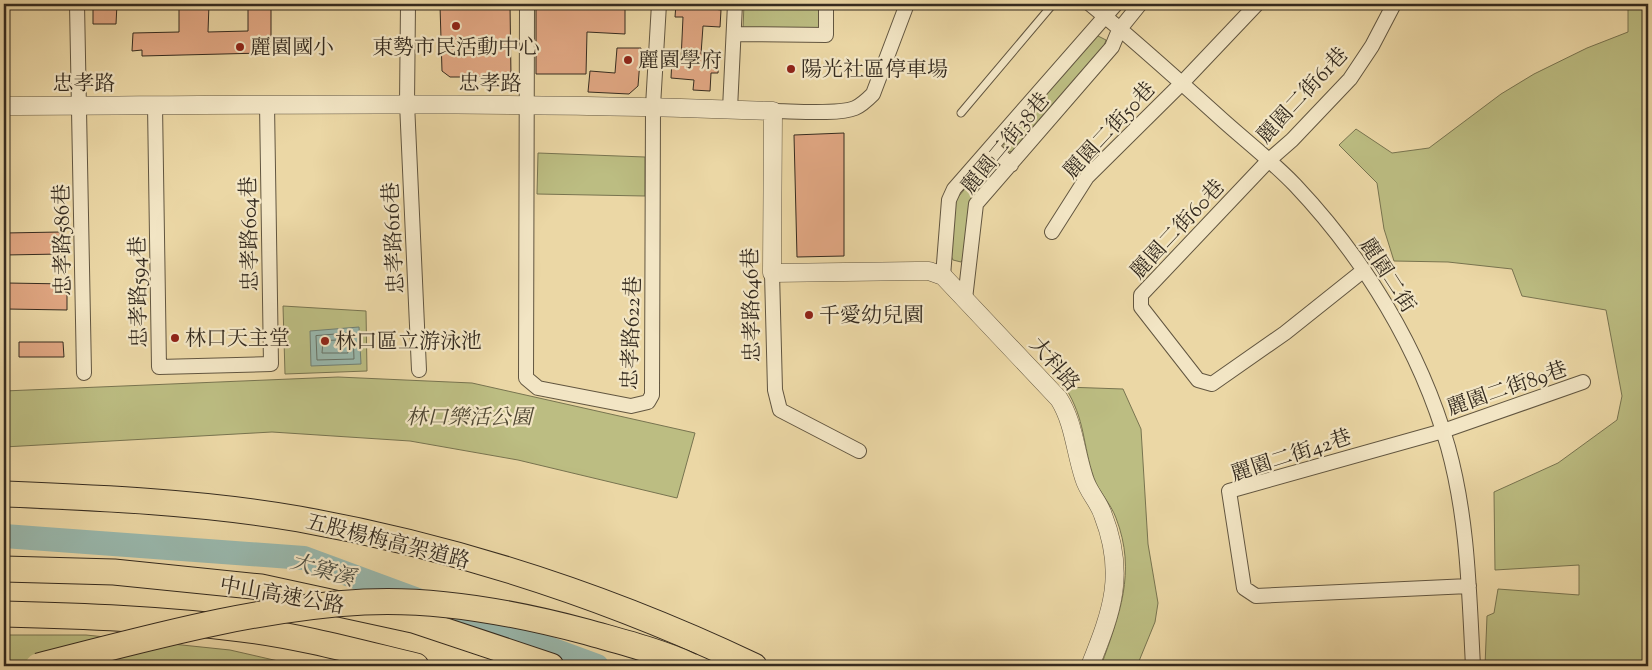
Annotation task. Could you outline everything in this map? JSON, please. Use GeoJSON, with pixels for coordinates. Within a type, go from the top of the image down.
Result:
{"type":"FeatureCollection","features":[{"type":"Feature","properties":{"kind":"highway","name":"五股楊梅高架道路"},"geometry":{"type":"LineString","coordinates":[[4,494],[101,498],[194,505],[298,519],[368,533],[490,566],[564,589],[653,623],[754,666]]}},
{"type":"Feature","properties":{"kind":"highway","name":"中山高速公路"},"geometry":{"type":"LineString","coordinates":[[4,569],[114,572],[261,587],[413,620],[551,666]]}},
{"type":"Feature","properties":{"kind":"highway"},"geometry":{"type":"LineString","coordinates":[[38,666],[188,628],[306,607],[366,602],[429,604],[464,608],[558,624],[645,649],[691,666]]}},
{"type":"Feature","properties":{"kind":"highway","name":"中山高速公路"},"geometry":{"type":"LineString","coordinates":[[4,614],[105,616],[243,629],[326,645],[416,666]]}},
{"type":"Feature","properties":{"kind":"street","name":"忠孝路586巷"},"geometry":{"type":"LineString","coordinates":[[77,4],[84,373]]}},
{"type":"Feature","properties":{"kind":"street","name":"忠孝路616巷"},"geometry":{"type":"LineString","coordinates":[[408,4],[407,103],[419,370]]}},
{"type":"Feature","properties":{"kind":"street"},"geometry":{"type":"LineString","coordinates":[[527,4],[528,106]]}},
{"type":"Feature","properties":{"kind":"street"},"geometry":{"type":"LineString","coordinates":[[653,106],[659,4]]}},
{"type":"Feature","properties":{"kind":"street"},"geometry":{"type":"LineString","coordinates":[[730,109],[735,4]]}},
{"type":"Feature","properties":{"kind":"street"},"geometry":{"type":"LineString","coordinates":[[734,34],[826,35],[826,4]]}},
{"type":"Feature","properties":{"kind":"street","name":"忠孝路"},"geometry":{"type":"LineString","coordinates":[[4,106],[407,103],[528,106],[653,106],[837,111],[853,109],[865,102],[872,94],[907,4]]}},
{"type":"Feature","properties":{"kind":"street","name":"麗園二街"},"geometry":{"type":"LineString","coordinates":[[1090,4],[1182,83],[1293,183],[1324,216],[1364,270],[1392,314],[1432,398],[1443,431],[1460,501],[1468,554],[1473,666]]}},
{"type":"Feature","properties":{"kind":"street","name":"麗園二街38巷"},"geometry":{"type":"LineString","coordinates":[[943,276],[952,194],[960,182],[1116,4]]}},
{"type":"Feature","properties":{"kind":"street","name":"麗園二街38巷"},"geometry":{"type":"LineString","coordinates":[[965,299],[973,211],[980,199],[1112,47],[1119,30],[1140,4]]}},
{"type":"Feature","properties":{"kind":"street","name":"麗園二街50巷"},"geometry":{"type":"LineString","coordinates":[[1052,232],[1087,177],[1182,83],[1257,4]]}},
{"type":"Feature","properties":{"kind":"street","name":"麗園二街61巷"},"geometry":{"type":"LineString","coordinates":[[1268,161],[1292,140],[1350,79],[1372,46],[1394,4]]}},
{"type":"Feature","properties":{"kind":"street","name":"忠孝路604巷"},"geometry":{"type":"LineString","coordinates":[[267,104],[271,364]]}},
{"type":"Feature","properties":{"kind":"street","name":"忠孝路594巷"},"geometry":{"type":"LineString","coordinates":[[155,105],[159,367],[271,364]]}},
{"type":"Feature","properties":{"kind":"street","name":"忠孝路622巷"},"geometry":{"type":"LineString","coordinates":[[528,106],[526,378],[538,388],[631,406],[648,402],[652,395],[653,106]]}},
{"type":"Feature","properties":{"kind":"street","name":"忠孝路646巷"},"geometry":{"type":"LineString","coordinates":[[773,110],[772,273],[775,390],[780,410],[859,451]]}},
{"type":"Feature","properties":{"kind":"street"},"geometry":{"type":"LineString","coordinates":[[992,147],[1011,165]]}},
{"type":"Feature","properties":{"kind":"street","name":"麗園二街60巷"},"geometry":{"type":"LineString","coordinates":[[1268,161],[1141,295],[1141,307],[1198,380],[1212,384],[1286,333],[1364,270]]}},
{"type":"Feature","properties":{"kind":"street"},"geometry":{"type":"LineString","coordinates":[[772,273],[929,271],[943,276]]}},
{"type":"Feature","properties":{"kind":"street","name":"大科路"},"geometry":{"type":"LineString","coordinates":[[943,276],[1059,398],[1071,424],[1085,482],[1102,513],[1110,534],[1116,580],[1113,603],[1090,666]]}},
{"type":"Feature","properties":{"kind":"street","name":"麗園二街89巷"},"geometry":{"type":"LineString","coordinates":[[1443,431],[1583,382]]}},
{"type":"Feature","properties":{"kind":"street","name":"麗園二街42巷"},"geometry":{"type":"LineString","coordinates":[[1443,431],[1228,491],[1244,588],[1256,596],[1469,586]]}},
{"type":"Feature","properties":{"kind":"lane"},"geometry":{"type":"LineString","coordinates":[[962,113],[1053,4]]}},
{"type":"Feature","properties":{"kind":"green space"},"geometry":{"type":"Polygon","coordinates":[[[744,4],[819,4],[819,31],[743,29],[744,4]]]}},
{"type":"Feature","properties":{"kind":"green space"},"geometry":{"type":"Polygon","coordinates":[[[1628,4],[1648,4],[1648,666],[1485,666],[1487,616],[1494,613],[1498,589],[1579,595],[1579,565],[1495,570],[1494,492],[1558,463],[1617,420],[1622,396],[1606,310],[1522,296],[1512,269],[1448,262],[1394,261],[1384,229],[1377,183],[1339,145],[1356,129],[1392,153],[1429,148],[1501,94],[1534,74],[1587,48],[1628,32],[1628,4]]]}},
{"type":"Feature","properties":{"kind":"green space"},"geometry":{"type":"Polygon","coordinates":[[[1096,35],[1106,40],[1104,46],[1013,152],[1007,151],[1004,147],[1004,141],[1096,35]]]}},
{"type":"Feature","properties":{"kind":"green space"},"geometry":{"type":"Polygon","coordinates":[[[538,153],[645,157],[645,196],[537,194],[538,153]]]}},
{"type":"Feature","properties":{"kind":"green space"},"geometry":{"type":"Polygon","coordinates":[[[988,161],[997,165],[996,173],[970,203],[965,256],[961,262],[953,260],[950,254],[954,202],[988,161]]]}},
{"type":"Feature","properties":{"kind":"green space","name":"林口區立游泳池"},"geometry":{"type":"Polygon","coordinates":[[[283,306],[366,311],[367,371],[285,374],[283,306]]]}},
{"type":"Feature","properties":{"kind":"green space","name":"林口樂活公園"},"geometry":{"type":"Polygon","coordinates":[[[338,377],[472,383],[695,433],[677,498],[518,460],[410,441],[272,432],[4,447],[4,391],[338,377]]]}},
{"type":"Feature","properties":{"kind":"green space"},"geometry":{"type":"Polygon","coordinates":[[[1065,387],[1123,389],[1141,429],[1148,544],[1158,603],[1155,622],[1137,666],[1101,666],[1114,629],[1123,594],[1125,557],[1116,518],[1094,478],[1077,411],[1065,387]]]}},
{"type":"Feature","properties":{"kind":"green space"},"geometry":{"type":"Polygon","coordinates":[[[4,635],[86,635],[230,650],[300,666],[4,666],[4,635]]]}},
{"type":"Feature","properties":{"kind":"water"},"geometry":{"type":"Polygon","coordinates":[[[359,327],[361,364],[311,366],[310,331],[359,327]]]}},
{"type":"Feature","properties":{"kind":"building"},"geometry":{"type":"Polygon","coordinates":[[[93,4],[117,4],[116,24],[93,24],[93,4]]]}},
{"type":"Feature","properties":{"kind":"building"},"geometry":{"type":"Polygon","coordinates":[[[179,4],[209,4],[208,32],[248,31],[248,4],[271,4],[271,47],[263,48],[263,53],[142,56],[142,50],[132,51],[133,33],[179,32],[179,4]]]}},
{"type":"Feature","properties":{"kind":"building"},"geometry":{"type":"Polygon","coordinates":[[[536,4],[625,4],[625,34],[587,32],[586,74],[536,74],[536,4]]]}},
{"type":"Feature","properties":{"kind":"building"},"geometry":{"type":"Polygon","coordinates":[[[676,4],[714,4],[714,9],[721,10],[720,27],[703,26],[701,54],[719,55],[718,73],[711,73],[710,91],[693,90],[694,80],[671,78],[672,59],[681,60],[683,17],[675,17],[676,4]]]}},
{"type":"Feature","properties":{"kind":"building"},"geometry":{"type":"Polygon","coordinates":[[[510,5],[511,77],[450,77],[442,71],[440,6],[510,5]]]}},
{"type":"Feature","properties":{"kind":"building","name":"麗園學府"},"geometry":{"type":"Polygon","coordinates":[[[617,48],[641,48],[638,86],[629,94],[588,92],[590,71],[615,73],[617,48]]]}},
{"type":"Feature","properties":{"kind":"building"},"geometry":{"type":"Polygon","coordinates":[[[844,133],[844,256],[797,257],[794,135],[844,133]]]}},
{"type":"Feature","properties":{"kind":"building"},"geometry":{"type":"Polygon","coordinates":[[[60,232],[61,254],[5,255],[5,233],[60,232]]]}},
{"type":"Feature","properties":{"kind":"building"},"geometry":{"type":"Polygon","coordinates":[[[7,283],[67,284],[67,310],[7,309],[7,283]]]}},
{"type":"Feature","properties":{"kind":"building"},"geometry":{"type":"Polygon","coordinates":[[[19,342],[63,342],[64,357],[19,357],[19,342]]]}},
{"type":"Feature","properties":{"kind":"waterway","name":"大窠溪"},"geometry":{"type":"LineString","coordinates":[[4,536],[304,558],[597,666]]}},
{"type":"Feature","properties":{"kind":"place","name":"東勢市民活動中心"},"geometry":{"type":"Point","coordinates":[456,26]}},
{"type":"Feature","properties":{"kind":"place","name":"麗園國小"},"geometry":{"type":"Point","coordinates":[240,47]}},
{"type":"Feature","properties":{"kind":"place","name":"麗園學府"},"geometry":{"type":"Point","coordinates":[628,60]}},
{"type":"Feature","properties":{"kind":"place","name":"陽光社區停車場"},"geometry":{"type":"Point","coordinates":[791,69]}},
{"type":"Feature","properties":{"kind":"place","name":"千愛幼兒園"},"geometry":{"type":"Point","coordinates":[809,315]}},
{"type":"Feature","properties":{"kind":"place","name":"林口天主堂"},"geometry":{"type":"Point","coordinates":[175,338]}},
{"type":"Feature","properties":{"kind":"place","name":"林口區立游泳池"},"geometry":{"type":"Point","coordinates":[325,341]}}]}
